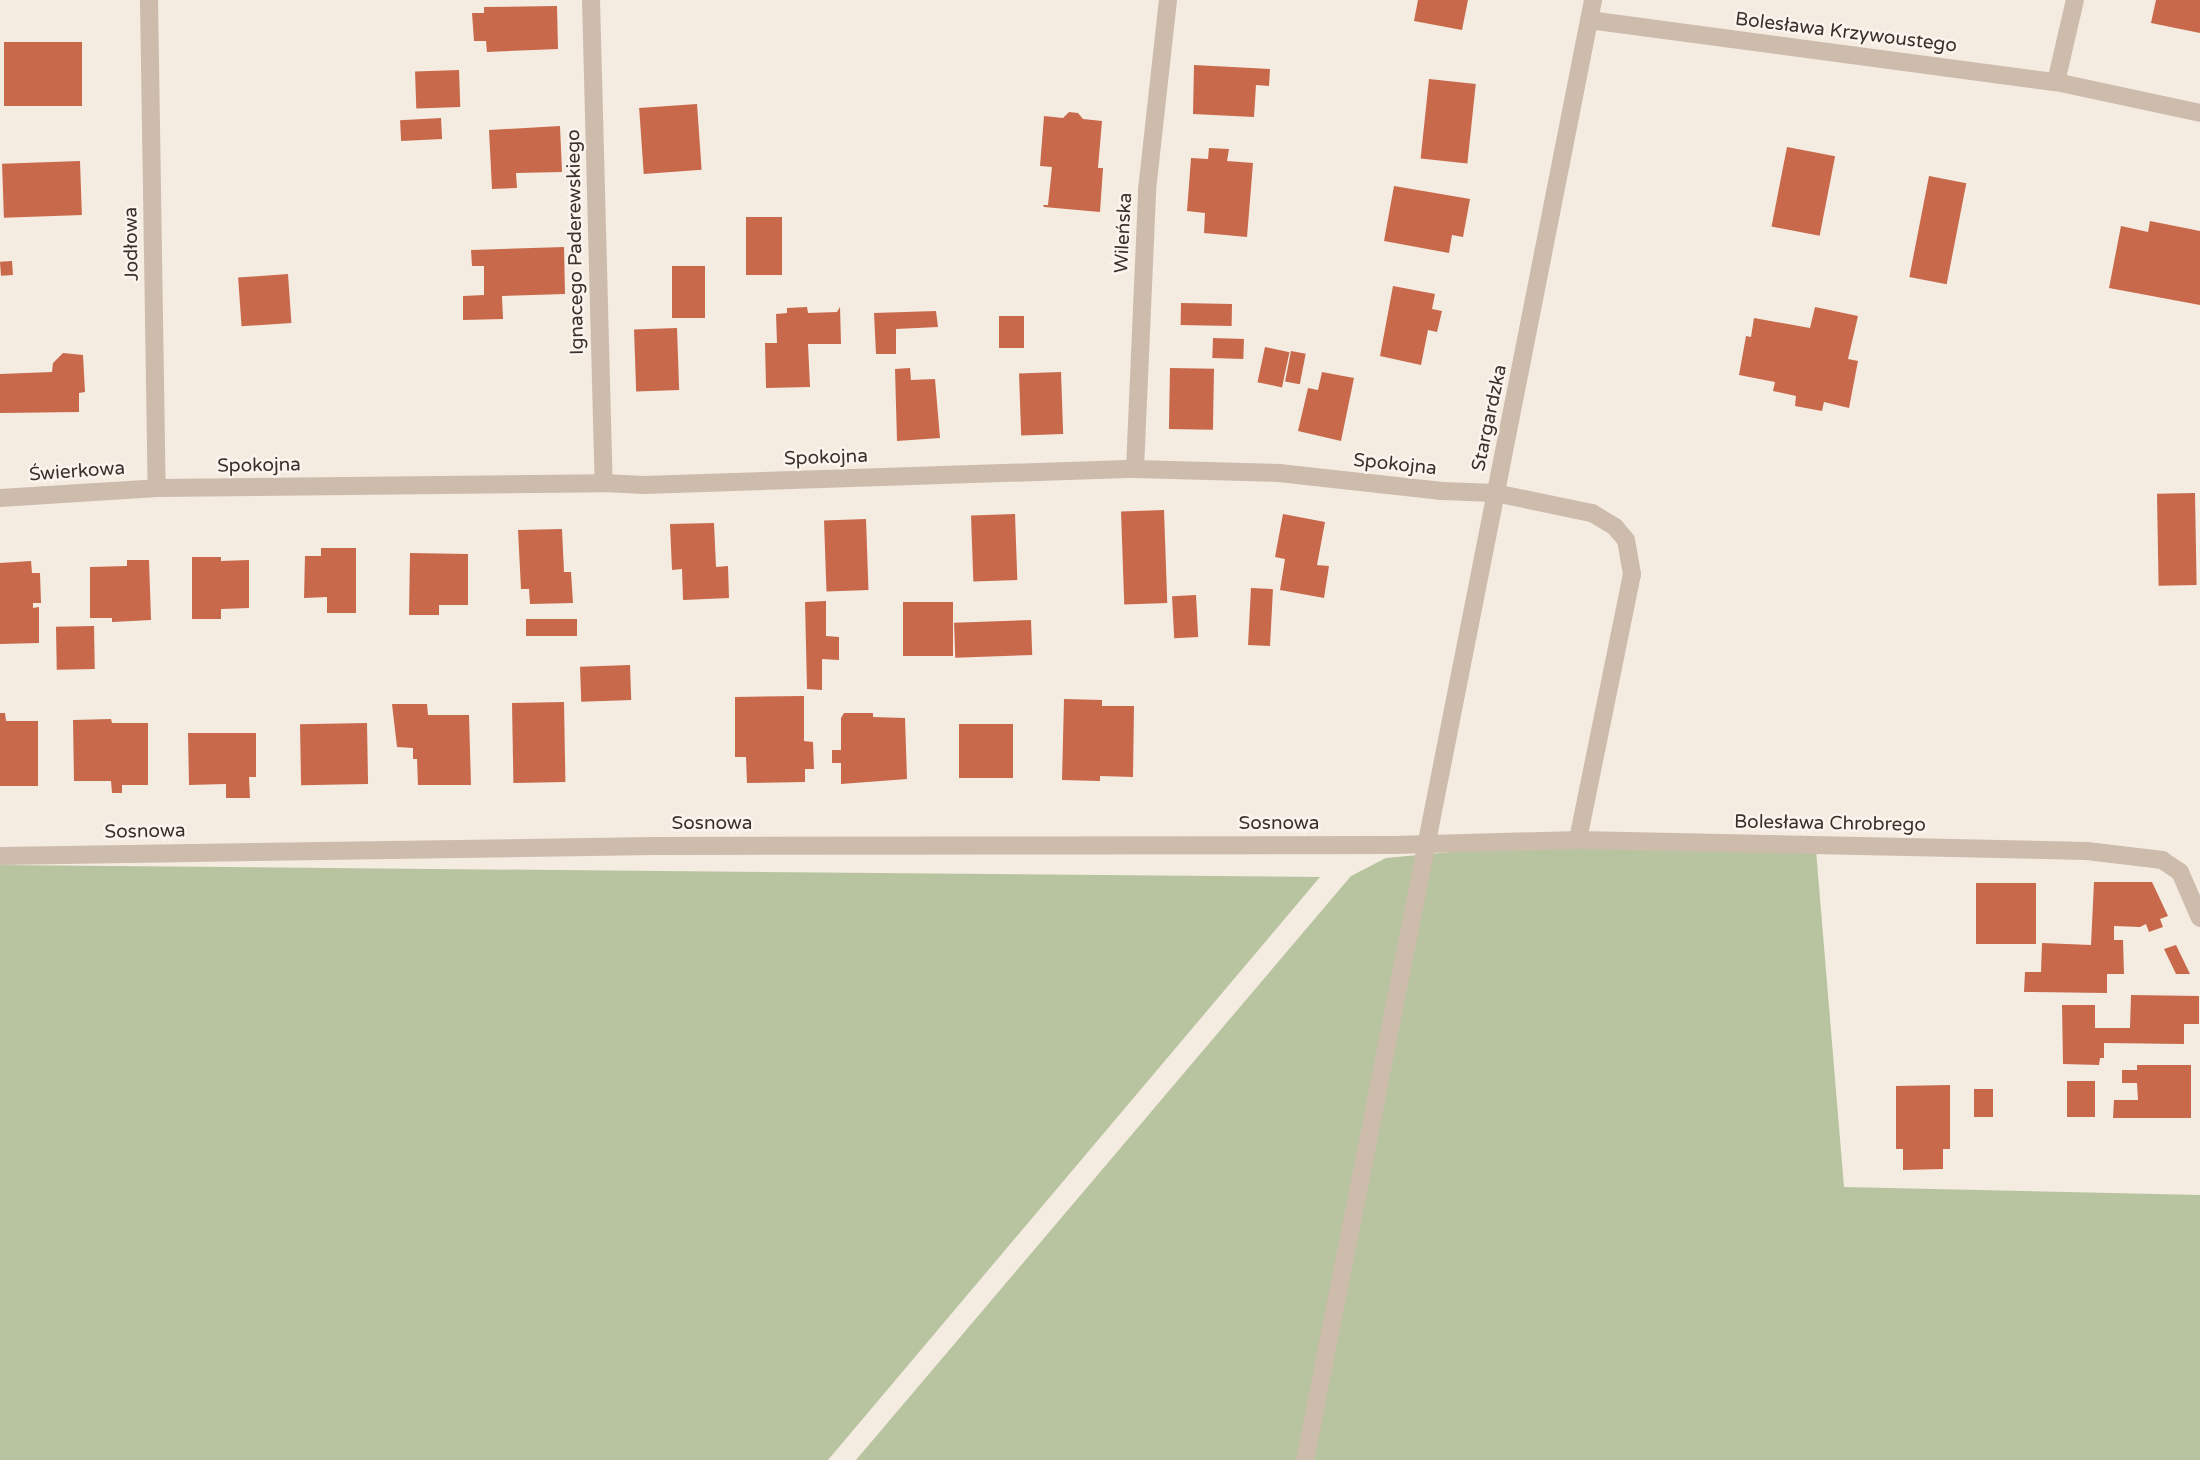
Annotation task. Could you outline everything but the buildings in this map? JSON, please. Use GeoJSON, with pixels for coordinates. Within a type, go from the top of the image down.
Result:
{"type":"FeatureCollection","features":[{"type":"Feature","properties":{"kind":"street","name":"Jodłowa"},"geometry":{"type":"LineString","coordinates":[[149,0],[157,488]]}},
{"type":"Feature","properties":{"kind":"street","name":"Ignacego Paderewskiego"},"geometry":{"type":"LineString","coordinates":[[591,0],[604,483]]}},
{"type":"Feature","properties":{"kind":"street","name":"Wileńska"},"geometry":{"type":"LineString","coordinates":[[1135,469],[1147,190],[1168,0]]}},
{"type":"Feature","properties":{"kind":"street","name":"Stargardzka"},"geometry":{"type":"LineString","coordinates":[[1305,1460],[1495,493],[1516,402],[1593,0]]}},
{"type":"Feature","properties":{"kind":"street"},"geometry":{"type":"LineString","coordinates":[[2056,82],[2075,0]]}},
{"type":"Feature","properties":{"kind":"street","name":"Bolesława Krzywoustego"},"geometry":{"type":"LineString","coordinates":[[1589,20],[2056,82],[2200,113]]}},
{"type":"Feature","properties":{"kind":"street","name":"Spokojna"},"geometry":{"type":"LineString","coordinates":[[157,488],[604,483],[644,485],[1135,469],[1279,473],[1442,491],[1495,493],[1592,513],[1615,527],[1626,540],[1631,556],[1632,574],[1578,840]]}},
{"type":"Feature","properties":{"kind":"street","name":"Świerkowa"},"geometry":{"type":"LineString","coordinates":[[0,498],[157,488]]}},
{"type":"Feature","properties":{"kind":"street","name":"Bolesława Chrobrego"},"geometry":{"type":"LineString","coordinates":[[1425,845],[1578,840],[2087,850],[2162,860],[2180,872],[2200,874]]}},
{"type":"Feature","properties":{"kind":"street","name":"Sosnowa"},"geometry":{"type":"LineString","coordinates":[[0,856],[668,845],[1425,845]]}},
{"type":"Feature","properties":{"kind":"street"},"geometry":{"type":"LineString","coordinates":[[2180,872],[2200,918]]}},
{"type":"Feature","properties":{"kind":"green space"},"geometry":{"type":"Polygon","coordinates":[[[1578,840],[1816,850],[1844,1187],[2200,1195],[2200,1460],[856,1460],[1351,876],[1386,858],[1578,840]]]}},
{"type":"Feature","properties":{"kind":"green space"},"geometry":{"type":"Polygon","coordinates":[[[0,865],[1320,877],[828,1460],[0,1460],[0,865]]]}}]}
